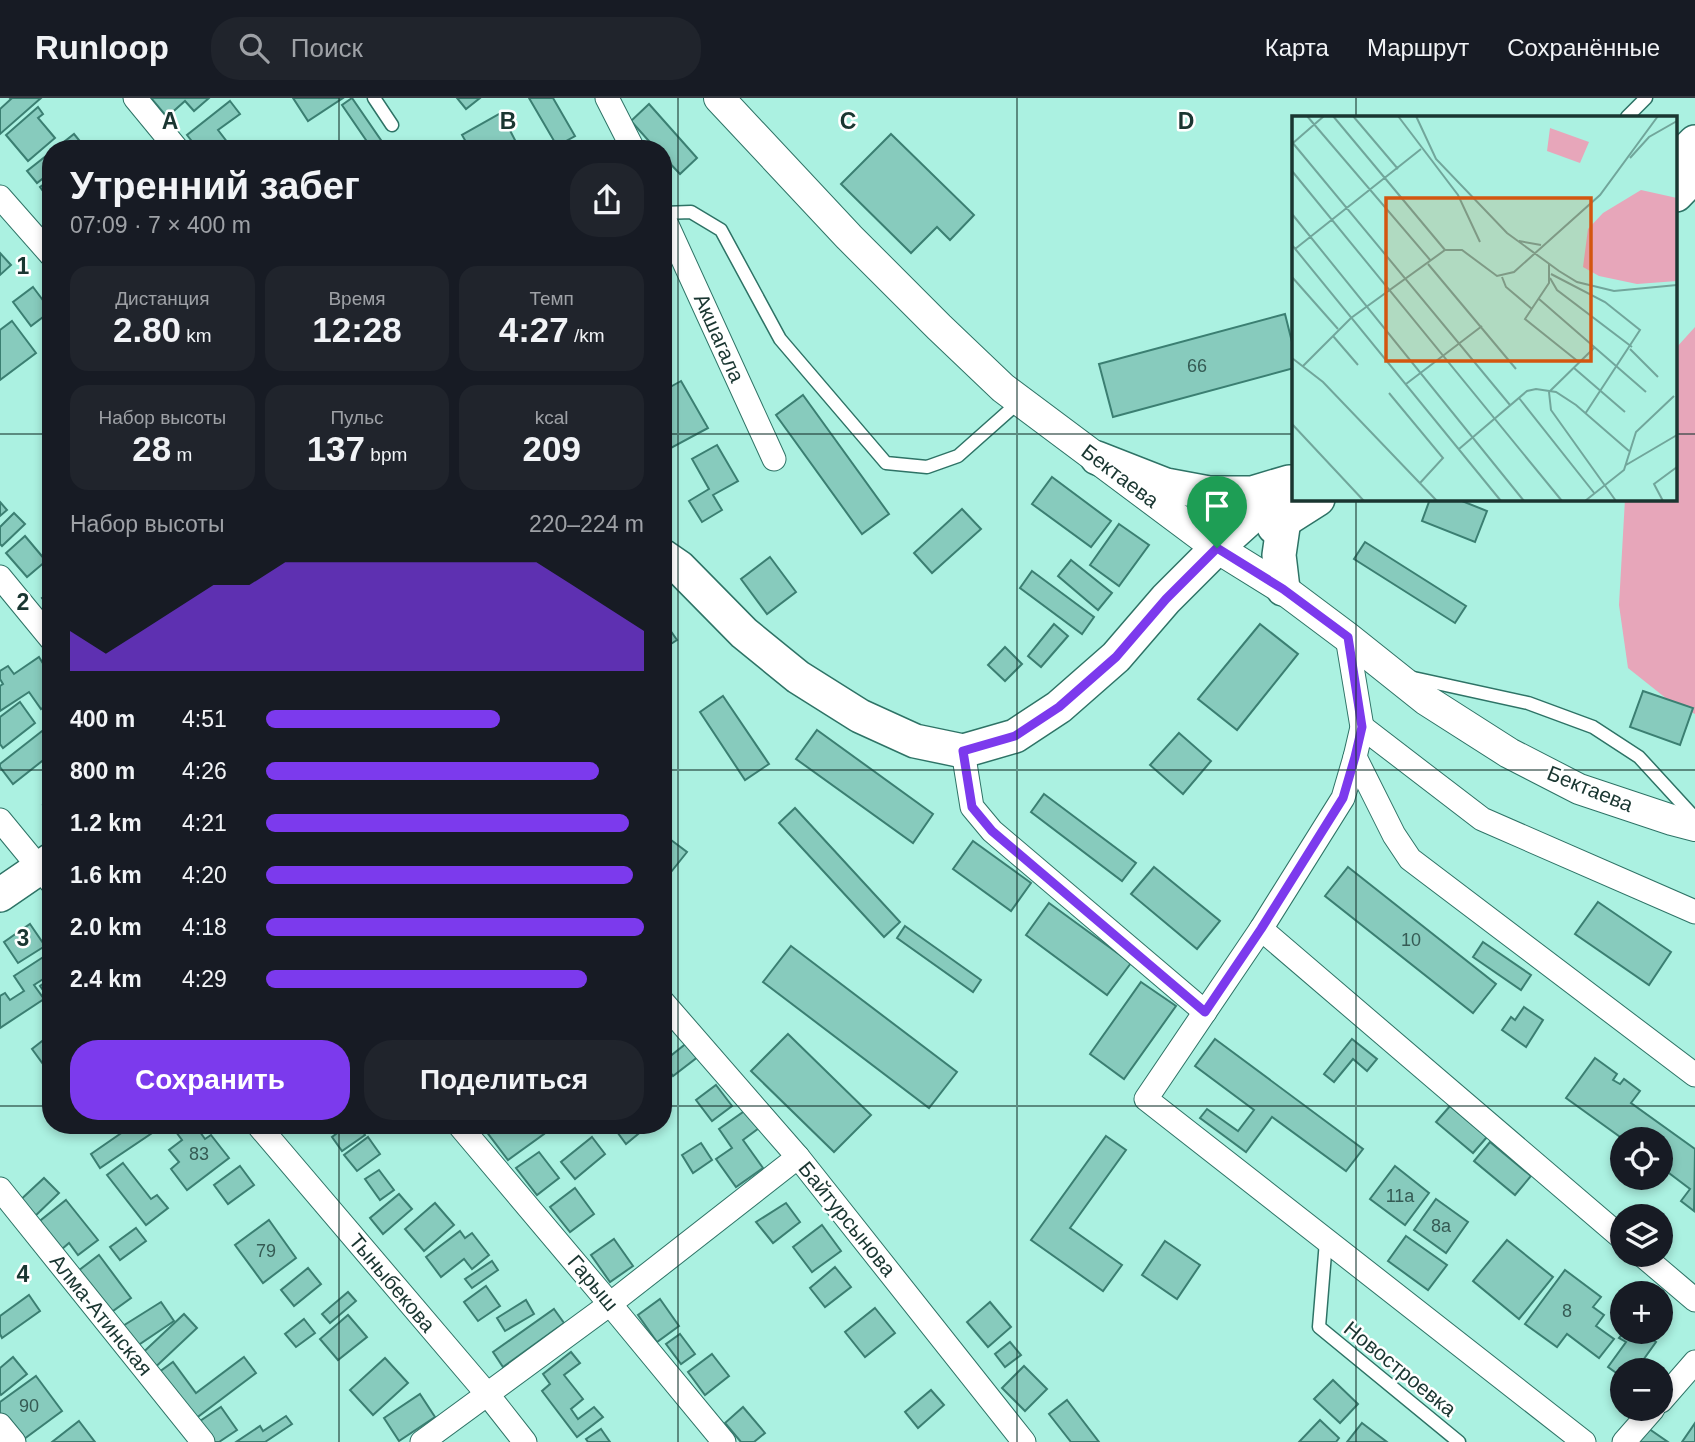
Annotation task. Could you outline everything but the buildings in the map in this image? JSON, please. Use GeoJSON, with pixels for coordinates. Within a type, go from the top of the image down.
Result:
{"type":"FeatureCollection","features":[{"type":"Feature","properties":{"kind":"main road"},"geometry":{"type":"LineString","coordinates":[[1678,159],[1695,142]]}},
{"type":"Feature","properties":{"kind":"main road"},"geometry":{"type":"LineString","coordinates":[[1678,193],[1695,175]]}},
{"type":"Feature","properties":{"kind":"main road"},"geometry":{"type":"LineString","coordinates":[[1097,458],[1166,485],[1209,493],[1252,493],[1292,481]]}},
{"type":"Feature","properties":{"kind":"main road"},"geometry":{"type":"LineString","coordinates":[[672,562],[744,633],[798,677],[860,716],[915,741],[963,751],[1015,736],[1059,707],[1116,657],[1166,599],[1217,548],[1248,520],[1292,489]]}},
{"type":"Feature","properties":{"kind":"main road"},"geometry":{"type":"LineString","coordinates":[[1217,548],[1260,536],[1316,500]]}},
{"type":"Feature","properties":{"kind":"main road"},"geometry":{"type":"LineString","coordinates":[[1283,589],[1279,555],[1284,520]]}},
{"type":"Feature","properties":{"kind":"main road"},"geometry":{"type":"LineString","coordinates":[[0,895],[42,873]]}},
{"type":"Feature","properties":{"kind":"street"},"geometry":{"type":"LineString","coordinates":[[135,98],[170,140]]}},
{"type":"Feature","properties":{"kind":"street","name":"Бектаева"},"geometry":{"type":"LineString","coordinates":[[719,98],[849,237],[1003,388],[1217,548],[1283,589],[1426,700],[1509,753],[1579,789],[1695,826]]}},
{"type":"Feature","properties":{"kind":"street"},"geometry":{"type":"LineString","coordinates":[[613,101],[629,140]]}},
{"type":"Feature","properties":{"kind":"street"},"geometry":{"type":"LineString","coordinates":[[0,197],[42,245]]}},
{"type":"Feature","properties":{"kind":"street","name":"Акшагала"},"geometry":{"type":"LineString","coordinates":[[672,235],[774,460]]}},
{"type":"Feature","properties":{"kind":"street"},"geometry":{"type":"LineString","coordinates":[[0,577],[42,628]]}},
{"type":"Feature","properties":{"kind":"street"},"geometry":{"type":"LineString","coordinates":[[1348,637],[1362,727],[1343,798],[1261,929],[1146,1099],[1584,1442]]}},
{"type":"Feature","properties":{"kind":"street"},"geometry":{"type":"LineString","coordinates":[[1362,727],[1482,818],[1695,912]]}},
{"type":"Feature","properties":{"kind":"street"},"geometry":{"type":"LineString","coordinates":[[963,751],[972,807],[992,831],[1205,1012]]}},
{"type":"Feature","properties":{"kind":"street"},"geometry":{"type":"LineString","coordinates":[[1355,757],[1394,835],[1410,859],[1695,1074]]}},
{"type":"Feature","properties":{"kind":"street"},"geometry":{"type":"LineString","coordinates":[[0,820],[42,865]]}},
{"type":"Feature","properties":{"kind":"street"},"geometry":{"type":"LineString","coordinates":[[1261,929],[1610,1228]]}},
{"type":"Feature","properties":{"kind":"street","name":"Байтурсынова"},"geometry":{"type":"LineString","coordinates":[[672,1012],[798,1157],[1024,1442]]}},
{"type":"Feature","properties":{"kind":"street","name":"Тыныбекова"},"geometry":{"type":"LineString","coordinates":[[266,1134],[525,1442]]}},
{"type":"Feature","properties":{"kind":"street","name":"Гарыш"},"geometry":{"type":"LineString","coordinates":[[467,1134],[724,1442]]}},
{"type":"Feature","properties":{"kind":"street"},"geometry":{"type":"LineString","coordinates":[[422,1442],[610,1304],[798,1157]]}},
{"type":"Feature","properties":{"kind":"street","name":"Алма-Атинская"},"geometry":{"type":"LineString","coordinates":[[0,1189],[203,1442]]}},
{"type":"Feature","properties":{"kind":"street"},"geometry":{"type":"LineString","coordinates":[[1656,1267],[1695,1300]]}},
{"type":"Feature","properties":{"kind":"street"},"geometry":{"type":"LineString","coordinates":[[1673,1387],[1695,1362]]}},
{"type":"Feature","properties":{"kind":"street"},"geometry":{"type":"LineString","coordinates":[[1624,1442],[1642,1421]]}},
{"type":"Feature","properties":{"kind":"street"},"geometry":{"type":"LineString","coordinates":[[0,1425],[14,1442]]}},
{"type":"Feature","properties":{"kind":"lane"},"geometry":{"type":"LineString","coordinates":[[373,98],[392,125]]}},
{"type":"Feature","properties":{"kind":"lane"},"geometry":{"type":"LineString","coordinates":[[1627,116],[1646,98]]}},
{"type":"Feature","properties":{"kind":"lane"},"geometry":{"type":"LineString","coordinates":[[672,214],[691,212],[720,230],[780,339],[886,463],[927,467],[958,456],[1020,401]]}},
{"type":"Feature","properties":{"kind":"lane"},"geometry":{"type":"LineString","coordinates":[[1390,672],[1528,703],[1593,727],[1639,757],[1695,818]]}},
{"type":"Feature","properties":{"kind":"lane","name":"Новостроевка"},"geometry":{"type":"LineString","coordinates":[[1326,1241],[1319,1327],[1459,1442]]}},
{"type":"Feature","properties":{"kind":"shaded area"},"geometry":{"type":"Polygon","coordinates":[[[1695,327],[1695,714],[1672,703],[1628,668],[1619,605],[1625,500],[1678,500],[1678,346],[1695,327]]]}},
{"type":"Feature","properties":{"kind":"route"},"geometry":{"type":"LineString","coordinates":[[1217,548],[1283,589],[1348,637],[1362,727],[1343,798],[1205,1012],[992,831],[972,807],[963,751],[1015,736],[1059,707],[1116,657],[1166,599],[1217,548]]}}]}
